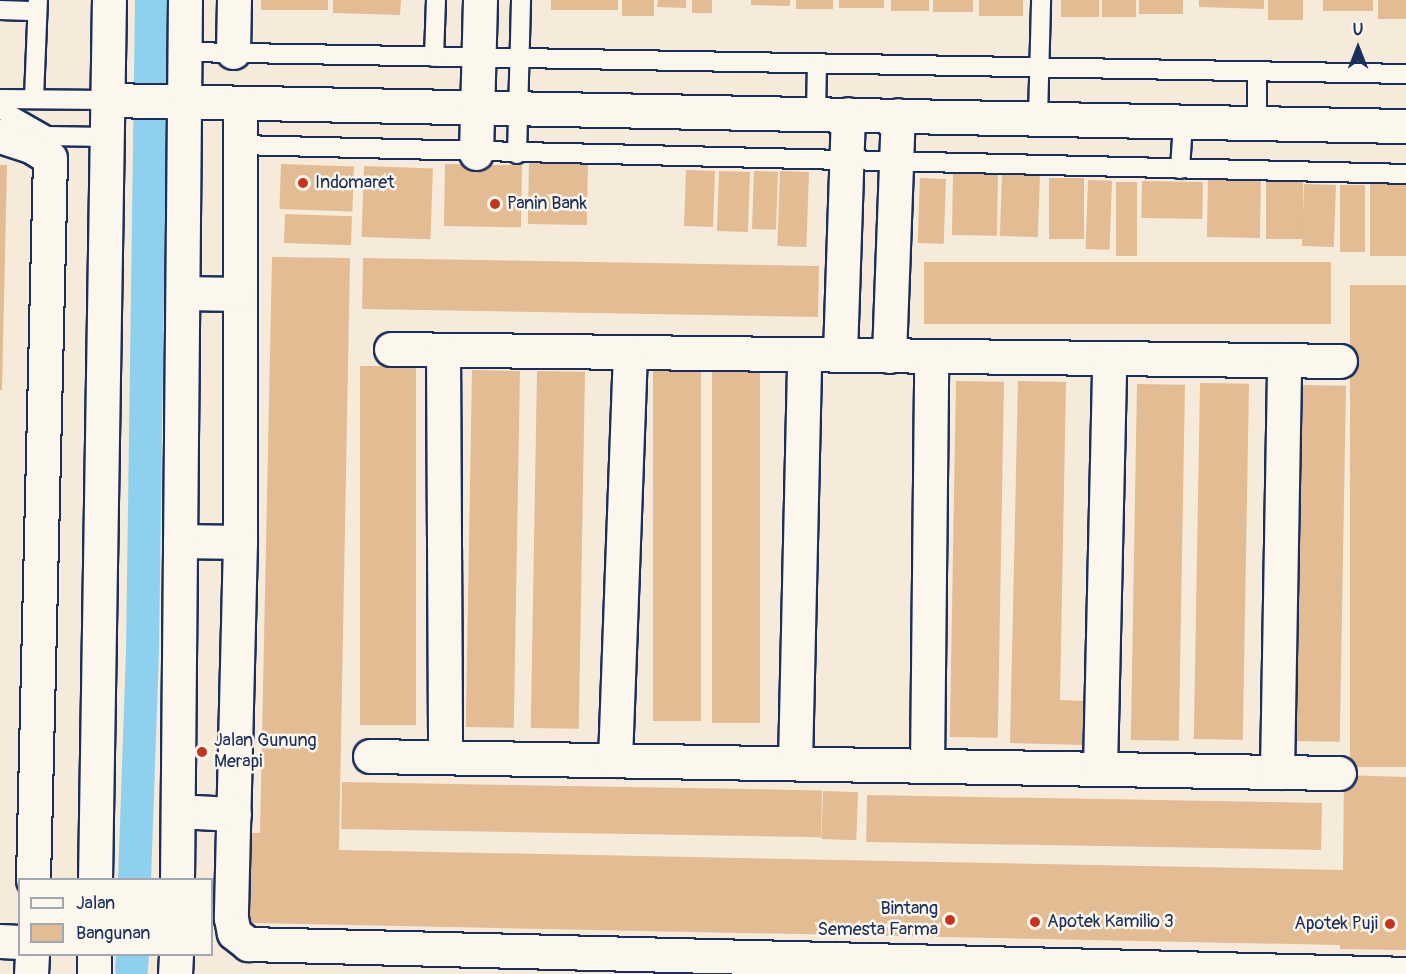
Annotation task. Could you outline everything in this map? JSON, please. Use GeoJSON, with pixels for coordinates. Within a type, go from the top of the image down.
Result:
{"type":"FeatureCollection","features":[{"type":"Feature","properties":{"kind":"street"},"geometry":{"type":"LineString","coordinates":[[95,878],[107,137],[117,101],[109,0]]}},
{"type":"Feature","properties":{"kind":"street"},"geometry":{"type":"LineString","coordinates":[[177,878],[183,293],[177,102],[185,52],[185,0]]}},
{"type":"Feature","properties":{"kind":"street"},"geometry":{"type":"LineString","coordinates":[[233,52],[234,0]]}},
{"type":"Feature","properties":{"kind":"street"},"geometry":{"type":"LineString","coordinates":[[476,153],[480,0]]}},
{"type":"Feature","properties":{"kind":"street"},"geometry":{"type":"LineString","coordinates":[[117,101],[518,111],[898,115],[1406,126]]}},
{"type":"Feature","properties":{"kind":"street"},"geometry":{"type":"LineString","coordinates":[[240,104],[240,542],[234,814],[234,933],[248,944],[358,961],[1406,974]]}},
{"type":"Feature","properties":{"kind":"street"},"geometry":{"type":"LineString","coordinates":[[832,114],[846,162],[840,354]]}},
{"type":"Feature","properties":{"kind":"street"},"geometry":{"type":"LineString","coordinates":[[889,356],[898,115]]}},
{"type":"Feature","properties":{"kind":"street"},"geometry":{"type":"LineString","coordinates":[[0,136],[31,146],[50,159],[33,878]]}},
{"type":"Feature","properties":{"kind":"street"},"geometry":{"type":"LineString","coordinates":[[183,293],[239,294]]}},
{"type":"Feature","properties":{"kind":"street"},"geometry":{"type":"LineString","coordinates":[[391,349],[1340,361]]}},
{"type":"Feature","properties":{"kind":"street"},"geometry":{"type":"LineString","coordinates":[[443,350],[445,757]]}},
{"type":"Feature","properties":{"kind":"street"},"geometry":{"type":"LineString","coordinates":[[615,760],[630,352]]}},
{"type":"Feature","properties":{"kind":"street"},"geometry":{"type":"LineString","coordinates":[[795,764],[804,354]]}},
{"type":"Feature","properties":{"kind":"street"},"geometry":{"type":"LineString","coordinates":[[927,766],[931,356]]}},
{"type":"Feature","properties":{"kind":"street"},"geometry":{"type":"LineString","coordinates":[[1100,769],[1109,358]]}},
{"type":"Feature","properties":{"kind":"street"},"geometry":{"type":"LineString","coordinates":[[1277,772],[1284,360]]}},
{"type":"Feature","properties":{"kind":"street"},"geometry":{"type":"LineString","coordinates":[[180,541],[240,542]]}},
{"type":"Feature","properties":{"kind":"street"},"geometry":{"type":"LineString","coordinates":[[370,756],[1339,773]]}},
{"type":"Feature","properties":{"kind":"street"},"geometry":{"type":"LineString","coordinates":[[178,811],[234,814]]}},
{"type":"Feature","properties":{"kind":"street"},"geometry":{"type":"LineString","coordinates":[[0,941],[18,942]]}},
{"type":"Feature","properties":{"kind":"street"},"geometry":{"type":"LineString","coordinates":[[31,974],[32,956]]}},
{"type":"Feature","properties":{"kind":"street"},"geometry":{"type":"LineString","coordinates":[[94,956],[94,974]]}},
{"type":"Feature","properties":{"kind":"street"},"geometry":{"type":"LineString","coordinates":[[176,956],[176,974]]}},
{"type":"Feature","properties":{"kind":"lane"},"geometry":{"type":"LineString","coordinates":[[434,57],[436,0]]}},
{"type":"Feature","properties":{"kind":"lane"},"geometry":{"type":"LineString","coordinates":[[517,154],[521,0]]}},
{"type":"Feature","properties":{"kind":"lane"},"geometry":{"type":"LineString","coordinates":[[1038,118],[1041,0]]}},
{"type":"Feature","properties":{"kind":"lane"},"geometry":{"type":"LineString","coordinates":[[0,10],[38,5],[34,98]]}},
{"type":"Feature","properties":{"kind":"lane"},"geometry":{"type":"LineString","coordinates":[[185,52],[1406,74]]}},
{"type":"Feature","properties":{"kind":"lane"},"geometry":{"type":"LineString","coordinates":[[817,64],[832,114]]}},
{"type":"Feature","properties":{"kind":"lane"},"geometry":{"type":"LineString","coordinates":[[1257,71],[1257,123]]}},
{"type":"Feature","properties":{"kind":"lane"},"geometry":{"type":"LineString","coordinates":[[0,99],[117,101]]}},
{"type":"Feature","properties":{"kind":"lane"},"geometry":{"type":"LineString","coordinates":[[0,109],[47,136],[107,137]]}},
{"type":"Feature","properties":{"kind":"lane"},"geometry":{"type":"LineString","coordinates":[[1180,169],[1183,122]]}},
{"type":"Feature","properties":{"kind":"lane"},"geometry":{"type":"LineString","coordinates":[[239,145],[476,153],[1406,174]]}},
{"type":"Feature","properties":{"kind":"building"},"geometry":{"type":"Polygon","coordinates":[[[261,0],[328,0],[328,10],[261,10],[261,0]]]}},
{"type":"Feature","properties":{"kind":"building"},"geometry":{"type":"Polygon","coordinates":[[[333,0],[401,0],[400,15],[333,13],[333,0]]]}},
{"type":"Feature","properties":{"kind":"building"},"geometry":{"type":"Polygon","coordinates":[[[551,0],[618,0],[618,10],[551,10],[551,0]]]}},
{"type":"Feature","properties":{"kind":"building"},"geometry":{"type":"Polygon","coordinates":[[[622,0],[654,0],[654,16],[622,16],[622,0]]]}},
{"type":"Feature","properties":{"kind":"building"},"geometry":{"type":"Polygon","coordinates":[[[658,0],[686,0],[686,8],[657,7],[658,0]]]}},
{"type":"Feature","properties":{"kind":"building"},"geometry":{"type":"Polygon","coordinates":[[[692,0],[712,0],[712,13],[692,13],[692,0]]]}},
{"type":"Feature","properties":{"kind":"building"},"geometry":{"type":"Polygon","coordinates":[[[751,0],[790,0],[790,6],[751,5],[751,0]]]}},
{"type":"Feature","properties":{"kind":"building"},"geometry":{"type":"Polygon","coordinates":[[[796,0],[833,0],[833,9],[796,9],[796,0]]]}},
{"type":"Feature","properties":{"kind":"building"},"geometry":{"type":"Polygon","coordinates":[[[839,0],[884,0],[884,8],[839,8],[839,0]]]}},
{"type":"Feature","properties":{"kind":"building"},"geometry":{"type":"Polygon","coordinates":[[[891,0],[929,0],[929,11],[891,11],[891,0]]]}},
{"type":"Feature","properties":{"kind":"building"},"geometry":{"type":"Polygon","coordinates":[[[933,0],[973,0],[973,12],[933,12],[933,0]]]}},
{"type":"Feature","properties":{"kind":"building"},"geometry":{"type":"Polygon","coordinates":[[[979,0],[1023,0],[1023,16],[979,16],[979,0]]]}},
{"type":"Feature","properties":{"kind":"building"},"geometry":{"type":"Polygon","coordinates":[[[1061,0],[1099,0],[1099,17],[1061,17],[1061,0]]]}},
{"type":"Feature","properties":{"kind":"building"},"geometry":{"type":"Polygon","coordinates":[[[1102,0],[1136,0],[1136,17],[1102,17],[1102,0]]]}},
{"type":"Feature","properties":{"kind":"building"},"geometry":{"type":"Polygon","coordinates":[[[1139,0],[1183,0],[1183,14],[1139,14],[1139,0]]]}},
{"type":"Feature","properties":{"kind":"building"},"geometry":{"type":"Polygon","coordinates":[[[1199,0],[1264,0],[1264,9],[1199,7],[1199,0]]]}},
{"type":"Feature","properties":{"kind":"building"},"geometry":{"type":"Polygon","coordinates":[[[1268,0],[1303,0],[1303,20],[1268,20],[1268,0]]]}},
{"type":"Feature","properties":{"kind":"building"},"geometry":{"type":"Polygon","coordinates":[[[1323,0],[1373,0],[1373,11],[1323,11],[1323,0]]]}},
{"type":"Feature","properties":{"kind":"building"},"geometry":{"type":"Polygon","coordinates":[[[1378,0],[1406,0],[1406,19],[1378,19],[1378,0]]]}},
{"type":"Feature","properties":{"kind":"building"},"geometry":{"type":"Polygon","coordinates":[[[529,160],[588,161],[587,225],[528,224],[529,160]]]}},
{"type":"Feature","properties":{"kind":"building"},"geometry":{"type":"Polygon","coordinates":[[[281,164],[354,167],[352,212],[279,209],[281,164]]]}},
{"type":"Feature","properties":{"kind":"building"},"geometry":{"type":"Polygon","coordinates":[[[445,164],[522,165],[521,227],[444,226],[445,164]]]}},
{"type":"Feature","properties":{"kind":"building"},"geometry":{"type":"Polygon","coordinates":[[[0,165],[7,165],[2,390],[0,390],[0,165]]]}},
{"type":"Feature","properties":{"kind":"building"},"geometry":{"type":"Polygon","coordinates":[[[364,166],[433,168],[430,239],[362,237],[364,166]]]}},
{"type":"Feature","properties":{"kind":"building"},"geometry":{"type":"Polygon","coordinates":[[[686,170],[715,171],[713,227],[684,226],[686,170]]]}},
{"type":"Feature","properties":{"kind":"building"},"geometry":{"type":"Polygon","coordinates":[[[719,171],[750,172],[748,232],[717,231],[719,171]]]}},
{"type":"Feature","properties":{"kind":"building"},"geometry":{"type":"Polygon","coordinates":[[[754,171],[778,172],[776,230],[752,229],[754,171]]]}},
{"type":"Feature","properties":{"kind":"building"},"geometry":{"type":"Polygon","coordinates":[[[780,171],[809,172],[806,247],[777,246],[780,171]]]}},
{"type":"Feature","properties":{"kind":"building"},"geometry":{"type":"Polygon","coordinates":[[[953,173],[998,174],[997,236],[952,235],[953,173]]]}},
{"type":"Feature","properties":{"kind":"building"},"geometry":{"type":"Polygon","coordinates":[[[1002,174],[1040,175],[1038,237],[1000,236],[1002,174]]]}},
{"type":"Feature","properties":{"kind":"building"},"geometry":{"type":"Polygon","coordinates":[[[1208,177],[1261,178],[1260,238],[1207,237],[1208,177]]]}},
{"type":"Feature","properties":{"kind":"building"},"geometry":{"type":"Polygon","coordinates":[[[920,178],[946,179],[944,244],[918,243],[920,178]]]}},
{"type":"Feature","properties":{"kind":"building"},"geometry":{"type":"Polygon","coordinates":[[[1049,178],[1084,178],[1084,239],[1049,239],[1049,178]]]}},
{"type":"Feature","properties":{"kind":"building"},"geometry":{"type":"Polygon","coordinates":[[[1266,179],[1303,179],[1303,239],[1266,239],[1266,179]]]}},
{"type":"Feature","properties":{"kind":"building"},"geometry":{"type":"Polygon","coordinates":[[[1088,180],[1112,181],[1110,250],[1086,249],[1088,180]]]}},
{"type":"Feature","properties":{"kind":"building"},"geometry":{"type":"Polygon","coordinates":[[[1142,181],[1203,182],[1202,219],[1141,218],[1142,181]]]}},
{"type":"Feature","properties":{"kind":"building"},"geometry":{"type":"Polygon","coordinates":[[[1116,182],[1137,182],[1137,256],[1116,256],[1116,182]]]}},
{"type":"Feature","properties":{"kind":"building"},"geometry":{"type":"Polygon","coordinates":[[[1304,184],[1336,185],[1334,247],[1302,246],[1304,184]]]}},
{"type":"Feature","properties":{"kind":"building"},"geometry":{"type":"Polygon","coordinates":[[[1370,184],[1406,184],[1406,256],[1370,256],[1370,184]]]}},
{"type":"Feature","properties":{"kind":"building"},"geometry":{"type":"Polygon","coordinates":[[[1340,185],[1365,185],[1365,252],[1340,252],[1340,185]]]}},
{"type":"Feature","properties":{"kind":"building"},"geometry":{"type":"Polygon","coordinates":[[[285,214],[352,216],[351,245],[284,243],[285,214]]]}},
{"type":"Feature","properties":{"kind":"building"},"geometry":{"type":"Polygon","coordinates":[[[272,257],[350,258],[339,850],[1343,870],[1344,775],[1406,777],[1406,950],[1340,949],[1340,945],[248,923],[250,833],[260,833],[272,257]]]}},
{"type":"Feature","properties":{"kind":"building"},"geometry":{"type":"Polygon","coordinates":[[[363,258],[819,266],[818,317],[362,309],[363,258]]]}},
{"type":"Feature","properties":{"kind":"building"},"geometry":{"type":"Polygon","coordinates":[[[924,262],[1331,262],[1331,324],[924,324],[924,262]]]}},
{"type":"Feature","properties":{"kind":"building"},"geometry":{"type":"Polygon","coordinates":[[[1350,285],[1406,285],[1406,767],[1350,767],[1350,285]]]}},
{"type":"Feature","properties":{"kind":"building"},"geometry":{"type":"Polygon","coordinates":[[[653,365],[701,365],[701,721],[653,721],[653,365]]]}},
{"type":"Feature","properties":{"kind":"building"},"geometry":{"type":"Polygon","coordinates":[[[360,366],[416,366],[416,725],[360,725],[360,366]]]}},
{"type":"Feature","properties":{"kind":"building"},"geometry":{"type":"Polygon","coordinates":[[[712,367],[760,367],[760,723],[712,723],[712,367]]]}},
{"type":"Feature","properties":{"kind":"building"},"geometry":{"type":"Polygon","coordinates":[[[472,370],[520,371],[514,728],[466,727],[472,370]]]}},
{"type":"Feature","properties":{"kind":"building"},"geometry":{"type":"Polygon","coordinates":[[[537,371],[585,372],[579,729],[531,728],[537,371]]]}},
{"type":"Feature","properties":{"kind":"building"},"geometry":{"type":"Polygon","coordinates":[[[956,381],[1004,382],[998,738],[950,737],[956,381]]]}},
{"type":"Feature","properties":{"kind":"building"},"geometry":{"type":"Polygon","coordinates":[[[1018,381],[1066,382],[1060,700],[1084,701],[1083,745],[1010,743],[1018,381]]]}},
{"type":"Feature","properties":{"kind":"building"},"geometry":{"type":"Polygon","coordinates":[[[1200,383],[1249,384],[1243,740],[1194,739],[1200,383]]]}},
{"type":"Feature","properties":{"kind":"building"},"geometry":{"type":"Polygon","coordinates":[[[1137,384],[1185,385],[1179,741],[1131,740],[1137,384]]]}},
{"type":"Feature","properties":{"kind":"building"},"geometry":{"type":"Polygon","coordinates":[[[1297,385],[1346,386],[1340,742],[1291,741],[1297,385]]]}},
{"type":"Feature","properties":{"kind":"building"},"geometry":{"type":"Polygon","coordinates":[[[342,782],[822,790],[821,837],[341,829],[342,782]]]}},
{"type":"Feature","properties":{"kind":"building"},"geometry":{"type":"Polygon","coordinates":[[[823,791],[858,792],[856,840],[821,839],[823,791]]]}},
{"type":"Feature","properties":{"kind":"building"},"geometry":{"type":"Polygon","coordinates":[[[867,795],[1322,803],[1321,850],[866,842],[867,795]]]}},
{"type":"Feature","properties":{"kind":"waterway"},"geometry":{"type":"LineString","coordinates":[[134,878],[142,652],[151,0]]}},
{"type":"Feature","properties":{"kind":"waterway"},"geometry":{"type":"LineString","coordinates":[[131,968],[132,956]]}},
{"type":"Feature","properties":{"kind":"place","name":"Indomaret"},"geometry":{"type":"Point","coordinates":[303,183]}},
{"type":"Feature","properties":{"kind":"place","name":"Panin Bank"},"geometry":{"type":"Point","coordinates":[495,204]}},
{"type":"Feature","properties":{"kind":"place","name":"Jalan Gunung Merapi"},"geometry":{"type":"Point","coordinates":[202,752]}},
{"type":"Feature","properties":{"kind":"place","name":"Bintang Semesta Farma"},"geometry":{"type":"Point","coordinates":[950,920]}},
{"type":"Feature","properties":{"kind":"place","name":"Apotek Kamilio 3"},"geometry":{"type":"Point","coordinates":[1035,922]}},
{"type":"Feature","properties":{"kind":"place","name":"Apotek Puji"},"geometry":{"type":"Point","coordinates":[1390,924]}}]}
